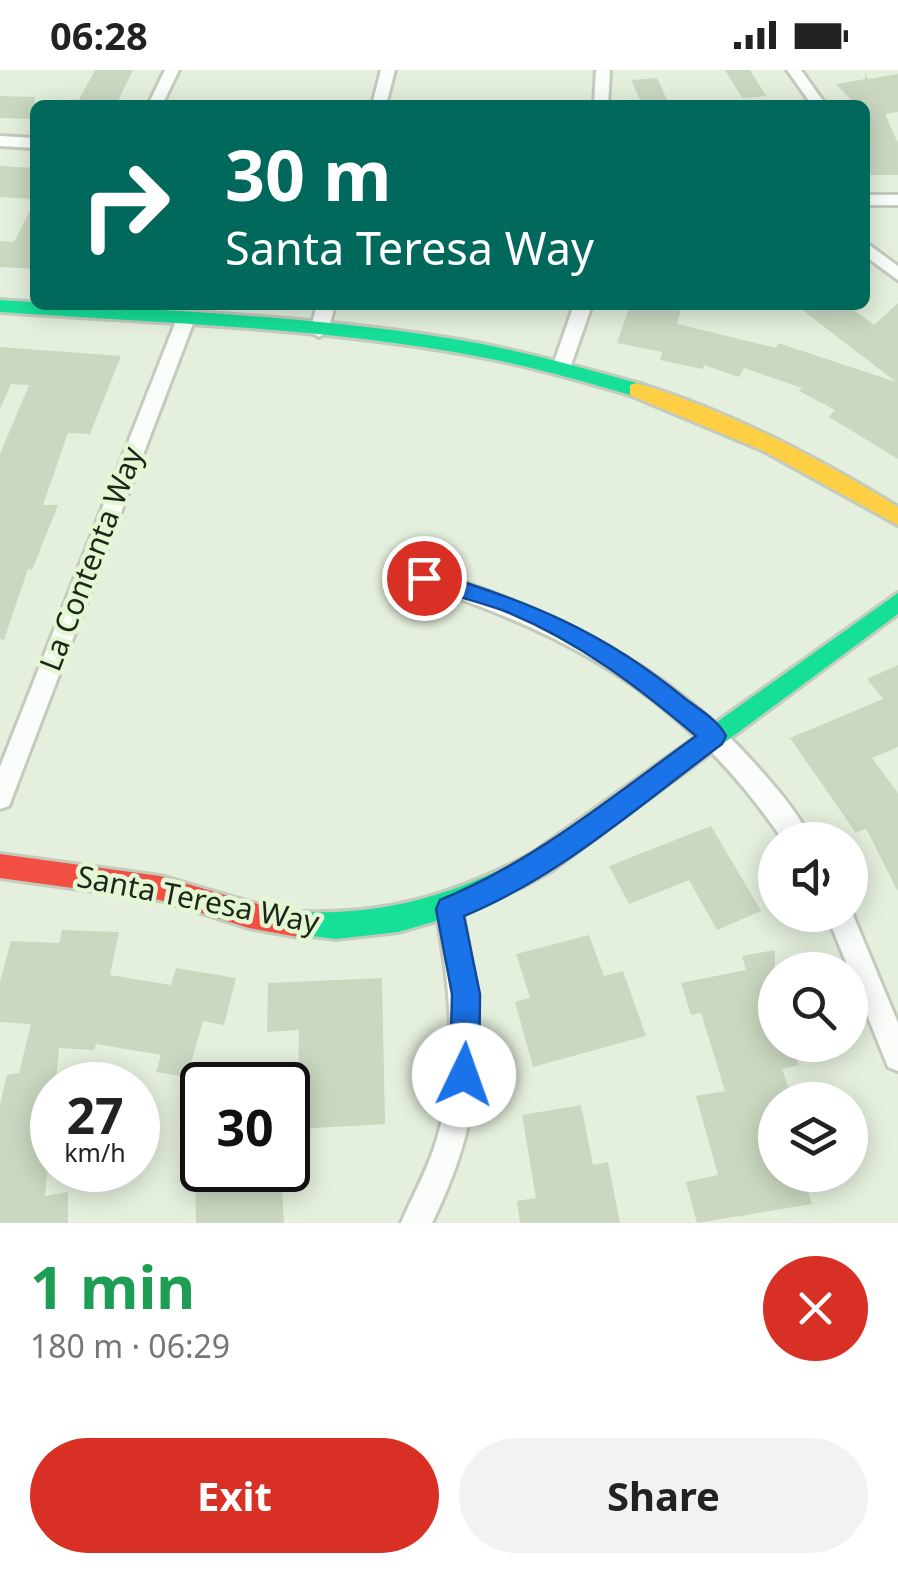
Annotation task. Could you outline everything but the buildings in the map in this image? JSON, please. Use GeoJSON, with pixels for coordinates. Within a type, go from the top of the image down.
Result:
{"type":"FeatureCollection","features":[{"type":"Feature","properties":{"kind":"street"},"geometry":{"type":"LineString","coordinates":[[157,100],[172,70]]}},
{"type":"Feature","properties":{"kind":"street"},"geometry":{"type":"LineString","coordinates":[[379,100],[388,70]]}},
{"type":"Feature","properties":{"kind":"street"},"geometry":{"type":"LineString","coordinates":[[600,100],[603,70]]}},
{"type":"Feature","properties":{"kind":"street"},"geometry":{"type":"LineString","coordinates":[[796,70],[817,100]]}},
{"type":"Feature","properties":{"kind":"street"},"geometry":{"type":"LineString","coordinates":[[0,140],[30,143]]}},
{"type":"Feature","properties":{"kind":"street"},"geometry":{"type":"LineString","coordinates":[[870,200],[898,200]]}},
{"type":"Feature","properties":{"kind":"street"},"geometry":{"type":"LineString","coordinates":[[870,251],[898,275]]}},
{"type":"Feature","properties":{"kind":"street"},"geometry":{"type":"LineString","coordinates":[[0,306],[30,307]]}},
{"type":"Feature","properties":{"kind":"street"},"geometry":{"type":"LineString","coordinates":[[76,310],[418,339],[562,364],[720,418],[779,446],[898,517]]}},
{"type":"Feature","properties":{"kind":"street"},"geometry":{"type":"LineString","coordinates":[[319,331],[325,310]]}},
{"type":"Feature","properties":{"kind":"street"},"geometry":{"type":"LineString","coordinates":[[562,364],[581,310]]}},
{"type":"Feature","properties":{"kind":"street","name":"La Contenta Way"},"geometry":{"type":"LineString","coordinates":[[0,798],[185,321]]}},
{"type":"Feature","properties":{"kind":"street"},"geometry":{"type":"LineString","coordinates":[[424,578],[505,602],[578,635],[630,667],[714,736],[785,822]]}},
{"type":"Feature","properties":{"kind":"street","name":"Santa Teresa Way"},"geometry":{"type":"LineString","coordinates":[[0,866],[162,888],[249,915],[301,925],[355,926],[449,909],[494,891],[542,862],[898,602]]}},
{"type":"Feature","properties":{"kind":"street"},"geometry":{"type":"LineString","coordinates":[[416,1223],[450,1148],[468,1051],[466,994],[449,909]]}},
{"type":"Feature","properties":{"kind":"street"},"geometry":{"type":"LineString","coordinates":[[847,932],[898,1057]]}},
{"type":"Feature","properties":{"kind":"traffic: fast"},"geometry":{"type":"LineString","coordinates":[[0,306],[30,308]]}},
{"type":"Feature","properties":{"kind":"traffic: fast"},"geometry":{"type":"LineString","coordinates":[[60,310],[402,338],[560,368],[637,390]]}},
{"type":"Feature","properties":{"kind":"traffic: fast"},"geometry":{"type":"LineString","coordinates":[[304,925],[367,924],[428,912],[486,891],[542,862],[898,602]]}},
{"type":"Feature","properties":{"kind":"traffic: slow"},"geometry":{"type":"LineString","coordinates":[[637,390],[771,446],[898,517]]}},
{"type":"Feature","properties":{"kind":"traffic: jam"},"geometry":{"type":"LineString","coordinates":[[0,866],[160,888],[249,915],[304,925]]}},
{"type":"Feature","properties":{"kind":"route"},"geometry":{"type":"LineString","coordinates":[[424,578],[532,612],[578,635],[630,667],[714,736],[542,862],[494,891],[449,909],[466,994],[468,1051],[464,1075]]}}]}
